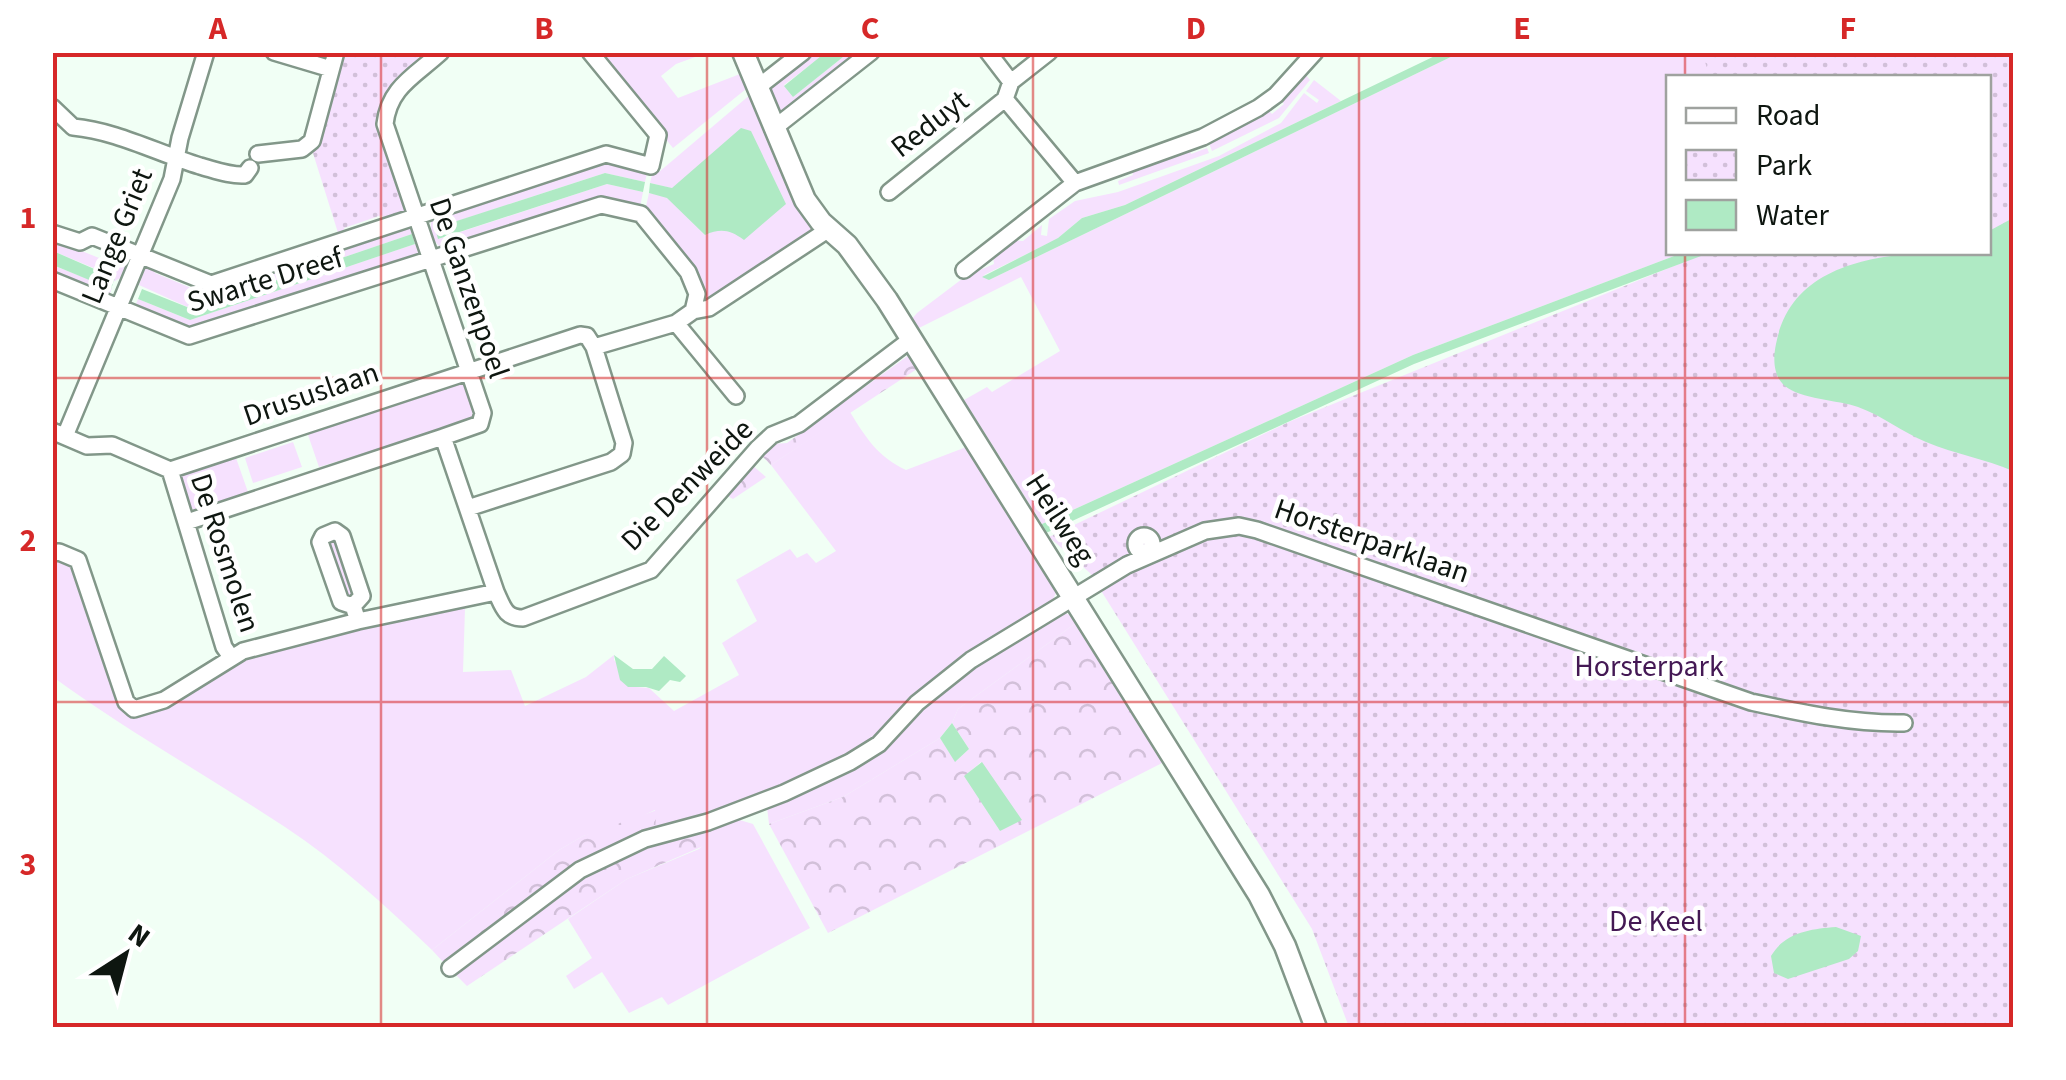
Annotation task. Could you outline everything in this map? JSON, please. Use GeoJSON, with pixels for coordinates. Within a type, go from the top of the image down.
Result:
{"type":"FeatureCollection","features":[{"type":"Feature","properties":{"kind":"street","name":"Lange Griet"},"geometry":{"type":"LineString","coordinates":[[59,434],[172,179],[206,52]]}},
{"type":"Feature","properties":{"kind":"street"},"geometry":{"type":"LineString","coordinates":[[274,52],[331,70]]}},
{"type":"Feature","properties":{"kind":"street"},"geometry":{"type":"LineString","coordinates":[[52,107],[73,127],[96,129],[235,176],[246,174],[254,161],[302,149],[317,135],[336,52]]}},
{"type":"Feature","properties":{"kind":"street"},"geometry":{"type":"LineString","coordinates":[[52,233],[80,242],[92,236],[211,284],[606,154],[651,166],[658,135],[590,52]]}},
{"type":"Feature","properties":{"kind":"street","name":"Heilweg"},"geometry":{"type":"LineString","coordinates":[[743,52],[806,200],[847,245],[910,340],[1259,894],[1285,946],[1316,1028]]}},
{"type":"Feature","properties":{"kind":"street"},"geometry":{"type":"LineString","coordinates":[[758,87],[803,52]]}},
{"type":"Feature","properties":{"kind":"street"},"geometry":{"type":"LineString","coordinates":[[774,129],[871,52]]}},
{"type":"Feature","properties":{"kind":"street"},"geometry":{"type":"LineString","coordinates":[[988,52],[1011,82]]}},
{"type":"Feature","properties":{"kind":"street"},"geometry":{"type":"LineString","coordinates":[[1049,52],[1011,82],[1006,99],[1075,183]]}},
{"type":"Feature","properties":{"kind":"street"},"geometry":{"type":"LineString","coordinates":[[964,270],[1075,183],[1203,137],[1239,119],[1276,95],[1315,52]]}},
{"type":"Feature","properties":{"kind":"street","name":"De Ganzenpoel"},"geometry":{"type":"LineString","coordinates":[[432,55],[388,103],[385,124],[483,412],[480,424],[443,436]]}},
{"type":"Feature","properties":{"kind":"street","name":"Reduyt"},"geometry":{"type":"LineString","coordinates":[[889,192],[1006,99]]}},
{"type":"Feature","properties":{"kind":"street","name":"Swarte Dreef"},"geometry":{"type":"LineString","coordinates":[[52,280],[189,336],[601,205],[641,214],[688,272],[697,294],[693,312]]}},
{"type":"Feature","properties":{"kind":"street"},"geometry":{"type":"LineString","coordinates":[[468,508],[611,462],[622,454],[624,443],[594,347],[676,323],[709,308],[829,229]]}},
{"type":"Feature","properties":{"kind":"street"},"geometry":{"type":"LineString","coordinates":[[676,323],[736,396]]}},
{"type":"Feature","properties":{"kind":"street","name":"Drususlaan"},"geometry":{"type":"LineString","coordinates":[[170,470],[580,334],[588,336],[594,347]]}},
{"type":"Feature","properties":{"kind":"street","name":"Die Denweide"},"geometry":{"type":"LineString","coordinates":[[496,592],[505,612],[512,618],[523,618],[651,570],[772,435],[798,424],[910,340]]}},
{"type":"Feature","properties":{"kind":"street","name":"De Rosmolen"},"geometry":{"type":"LineString","coordinates":[[59,434],[88,446],[112,444],[170,470],[230,658]]}},
{"type":"Feature","properties":{"kind":"street"},"geometry":{"type":"LineString","coordinates":[[52,553],[78,560],[126,702],[134,709],[164,700],[243,651],[355,614],[496,592],[443,436],[188,522]]}},
{"type":"Feature","properties":{"kind":"street","name":"Horsterparklaan"},"geometry":{"type":"LineString","coordinates":[[450,968],[580,870],[645,839],[708,822],[850,762],[879,744],[941,682],[1127,565],[1205,531],[1239,526],[1256,530],[1751,702],[1878,724],[1904,723]]}},
{"type":"Feature","properties":{"kind":"green space"},"geometry":{"type":"Polygon","coordinates":[[[340,53],[414,53],[424,63],[381,107],[378,118],[409,211],[386,224],[382,215],[344,228],[345,234],[339,236],[312,150],[340,53]]]}},
{"type":"Feature","properties":{"kind":"green space"},"geometry":{"type":"Polygon","coordinates":[[[596,53],[706,53],[676,64],[661,76],[678,98],[740,74],[746,89],[673,148],[596,53]]]}},
{"type":"Feature","properties":{"kind":"green space"},"geometry":{"type":"Polygon","coordinates":[[[810,53],[826,53],[784,85],[793,97],[848,53],[862,53],[781,114],[768,90],[770,85],[810,53]]]}},
{"type":"Feature","properties":{"kind":"green space"},"geometry":{"type":"Polygon","coordinates":[[[1459,53],[1708,53],[1714,75],[1666,75],[1666,255],[1677,255],[1413,355],[1042,524],[964,400],[987,387],[992,392],[1060,351],[1021,277],[915,330],[911,320],[966,276],[994,264],[993,256],[1009,240],[1023,241],[1042,225],[1041,235],[1047,236],[1049,219],[1075,201],[1118,192],[1219,156],[1281,123],[1304,93],[1317,103],[1319,100],[1306,91],[1314,80],[1341,101],[1125,205],[1082,218],[1057,239],[984,275],[989,280],[1459,53]]]}},
{"type":"Feature","properties":{"kind":"green space","name":"Horsterpark"},"geometry":{"type":"Polygon","coordinates":[[[1702,53],[2013,53],[2013,1027],[1349,1027],[1312,929],[1090,573],[1049,537],[1291,421],[1701,255],[1991,255],[1991,75],[1709,75],[1702,53]]]}},
{"type":"Feature","properties":{"kind":"green space"},"geometry":{"type":"Polygon","coordinates":[[[1304,73],[1310,80],[1279,118],[1212,151],[1207,138],[1265,107],[1272,114],[1284,104],[1279,97],[1304,73]]]}},
{"type":"Feature","properties":{"kind":"green space"},"geometry":{"type":"Polygon","coordinates":[[[751,94],[818,229],[717,297],[707,299],[645,211],[649,193],[667,197],[705,235],[717,229],[733,232],[671,188],[650,183],[653,171],[659,172],[751,94]]]}},
{"type":"Feature","properties":{"kind":"green space"},"geometry":{"type":"Polygon","coordinates":[[[1188,146],[1191,154],[1207,148],[1209,153],[1119,185],[1118,181],[1133,175],[1130,167],[1188,146]]]}},
{"type":"Feature","properties":{"kind":"green space"},"geometry":{"type":"Polygon","coordinates":[[[605,159],[648,169],[645,182],[605,173],[436,228],[439,239],[607,184],[643,192],[640,207],[600,197],[443,249],[433,238],[432,216],[605,159]]]}},
{"type":"Feature","properties":{"kind":"green space"},"geometry":{"type":"Polygon","coordinates":[[[408,224],[412,234],[192,309],[139,285],[145,269],[152,267],[155,273],[201,292],[408,224]]]}},
{"type":"Feature","properties":{"kind":"green space"},"geometry":{"type":"Polygon","coordinates":[[[52,239],[119,266],[122,259],[127,261],[120,278],[113,282],[115,277],[53,251],[52,239]]]}},
{"type":"Feature","properties":{"kind":"green space"},"geometry":{"type":"Polygon","coordinates":[[[415,244],[419,256],[192,331],[134,309],[138,299],[190,320],[415,244]]]}},
{"type":"Feature","properties":{"kind":"green space"},"geometry":{"type":"Polygon","coordinates":[[[52,265],[112,288],[108,299],[53,275],[52,265]]]}},
{"type":"Feature","properties":{"kind":"green space"},"geometry":{"type":"Polygon","coordinates":[[[909,355],[920,367],[771,465],[761,455],[773,444],[787,443],[909,355]]]}},
{"type":"Feature","properties":{"kind":"green space"},"geometry":{"type":"Polygon","coordinates":[[[460,379],[471,398],[470,421],[319,467],[307,432],[460,379]]]}},
{"type":"Feature","properties":{"kind":"green space"},"geometry":{"type":"Polygon","coordinates":[[[850,412],[874,446],[906,470],[969,446],[1059,587],[1048,609],[847,756],[790,784],[693,821],[655,828],[655,810],[620,826],[583,836],[559,850],[432,950],[361,885],[305,841],[53,677],[52,565],[56,557],[76,566],[124,714],[131,717],[168,703],[239,657],[327,632],[465,608],[463,672],[511,670],[525,706],[586,677],[614,655],[636,687],[649,688],[674,711],[739,675],[722,643],[757,621],[736,580],[790,549],[797,558],[807,553],[816,563],[836,551],[771,465],[850,412]]]}},
{"type":"Feature","properties":{"kind":"green space"},"geometry":{"type":"Polygon","coordinates":[[[293,442],[302,467],[253,483],[245,458],[293,442]]]}},
{"type":"Feature","properties":{"kind":"green space"},"geometry":{"type":"Polygon","coordinates":[[[235,455],[249,495],[201,512],[191,507],[178,475],[235,455]]]}},
{"type":"Feature","properties":{"kind":"green space"},"geometry":{"type":"Polygon","coordinates":[[[752,465],[766,477],[733,499],[726,495],[752,465]]]}},
{"type":"Feature","properties":{"kind":"green space"},"geometry":{"type":"Polygon","coordinates":[[[327,539],[338,540],[358,595],[348,602],[324,544],[327,539]]]}},
{"type":"Feature","properties":{"kind":"green space"},"geometry":{"type":"Polygon","coordinates":[[[1061,611],[1080,620],[958,709],[940,738],[843,797],[769,824],[767,807],[835,772],[952,677],[1061,611]]]}},
{"type":"Feature","properties":{"kind":"green space"},"geometry":{"type":"Polygon","coordinates":[[[1080,620],[1168,760],[828,933],[769,824],[843,797],[940,738],[956,761],[969,749],[952,723],[958,709],[1080,620]],[[981,762],[965,776],[1000,831],[981,762]]]}},
{"type":"Feature","properties":{"kind":"green space"},"geometry":{"type":"Polygon","coordinates":[[[657,810],[655,828],[571,870],[445,964],[432,950],[559,850],[583,836],[657,810]]]}},
{"type":"Feature","properties":{"kind":"green space"},"geometry":{"type":"Polygon","coordinates":[[[733,818],[753,824],[810,928],[668,1005],[662,997],[629,1013],[602,972],[574,989],[566,976],[592,958],[568,919],[627,879],[699,849],[733,818]]]}},
{"type":"Feature","properties":{"kind":"green space"},"geometry":{"type":"Polygon","coordinates":[[[731,819],[729,835],[627,879],[467,986],[453,972],[581,877],[632,849],[731,819]]]}},
{"type":"Feature","properties":{"kind":"water"},"geometry":{"type":"Polygon","coordinates":[[[826,52],[848,53],[793,97],[784,86],[826,52]]]}},
{"type":"Feature","properties":{"kind":"water"},"geometry":{"type":"Polygon","coordinates":[[[1441,53],[1459,53],[989,280],[982,277],[1058,238],[1082,218],[1125,205],[1441,53]]]}},
{"type":"Feature","properties":{"kind":"water"},"geometry":{"type":"Polygon","coordinates":[[[741,128],[751,131],[786,204],[744,240],[725,231],[705,235],[667,198],[649,193],[650,183],[672,188],[741,128]]]}},
{"type":"Feature","properties":{"kind":"water"},"geometry":{"type":"Polygon","coordinates":[[[605,173],[645,182],[643,192],[607,184],[438,239],[435,228],[605,173]]]}},
{"type":"Feature","properties":{"kind":"water"},"geometry":{"type":"Polygon","coordinates":[[[2013,218],[2013,471],[1926,442],[1858,407],[1800,394],[1781,382],[1775,366],[1776,344],[1787,312],[1806,289],[1831,273],[1893,256],[1991,255],[1991,230],[2013,218]]]}},
{"type":"Feature","properties":{"kind":"water"},"geometry":{"type":"Polygon","coordinates":[[[412,234],[415,244],[190,320],[138,299],[142,289],[192,309],[412,234]]]}},
{"type":"Feature","properties":{"kind":"water"},"geometry":{"type":"Polygon","coordinates":[[[53,251],[115,278],[111,289],[53,265],[53,251]]]}},
{"type":"Feature","properties":{"kind":"water"},"geometry":{"type":"Polygon","coordinates":[[[1677,255],[1704,255],[1414,364],[1046,533],[1040,528],[1042,524],[1413,355],[1677,255]]]}},
{"type":"Feature","properties":{"kind":"water"},"geometry":{"type":"Polygon","coordinates":[[[614,655],[633,669],[652,669],[664,656],[686,676],[680,682],[670,680],[659,691],[628,687],[620,680],[614,655]]]}},
{"type":"Feature","properties":{"kind":"water"},"geometry":{"type":"Polygon","coordinates":[[[952,723],[969,749],[955,762],[940,738],[952,723]]]}},
{"type":"Feature","properties":{"kind":"water"},"geometry":{"type":"Polygon","coordinates":[[[982,762],[1022,820],[1000,831],[964,776],[982,762]]]}},
{"type":"Feature","properties":{"kind":"water"},"geometry":{"type":"Polygon","coordinates":[[[1836,927],[1861,936],[1858,951],[1849,959],[1788,979],[1774,973],[1771,956],[1784,942],[1808,931],[1836,927]]]}},
{"type":"Feature","properties":{"kind":"park label","name":"De Keel"},"geometry":{"type":"Point","coordinates":[1656,921]}}]}
